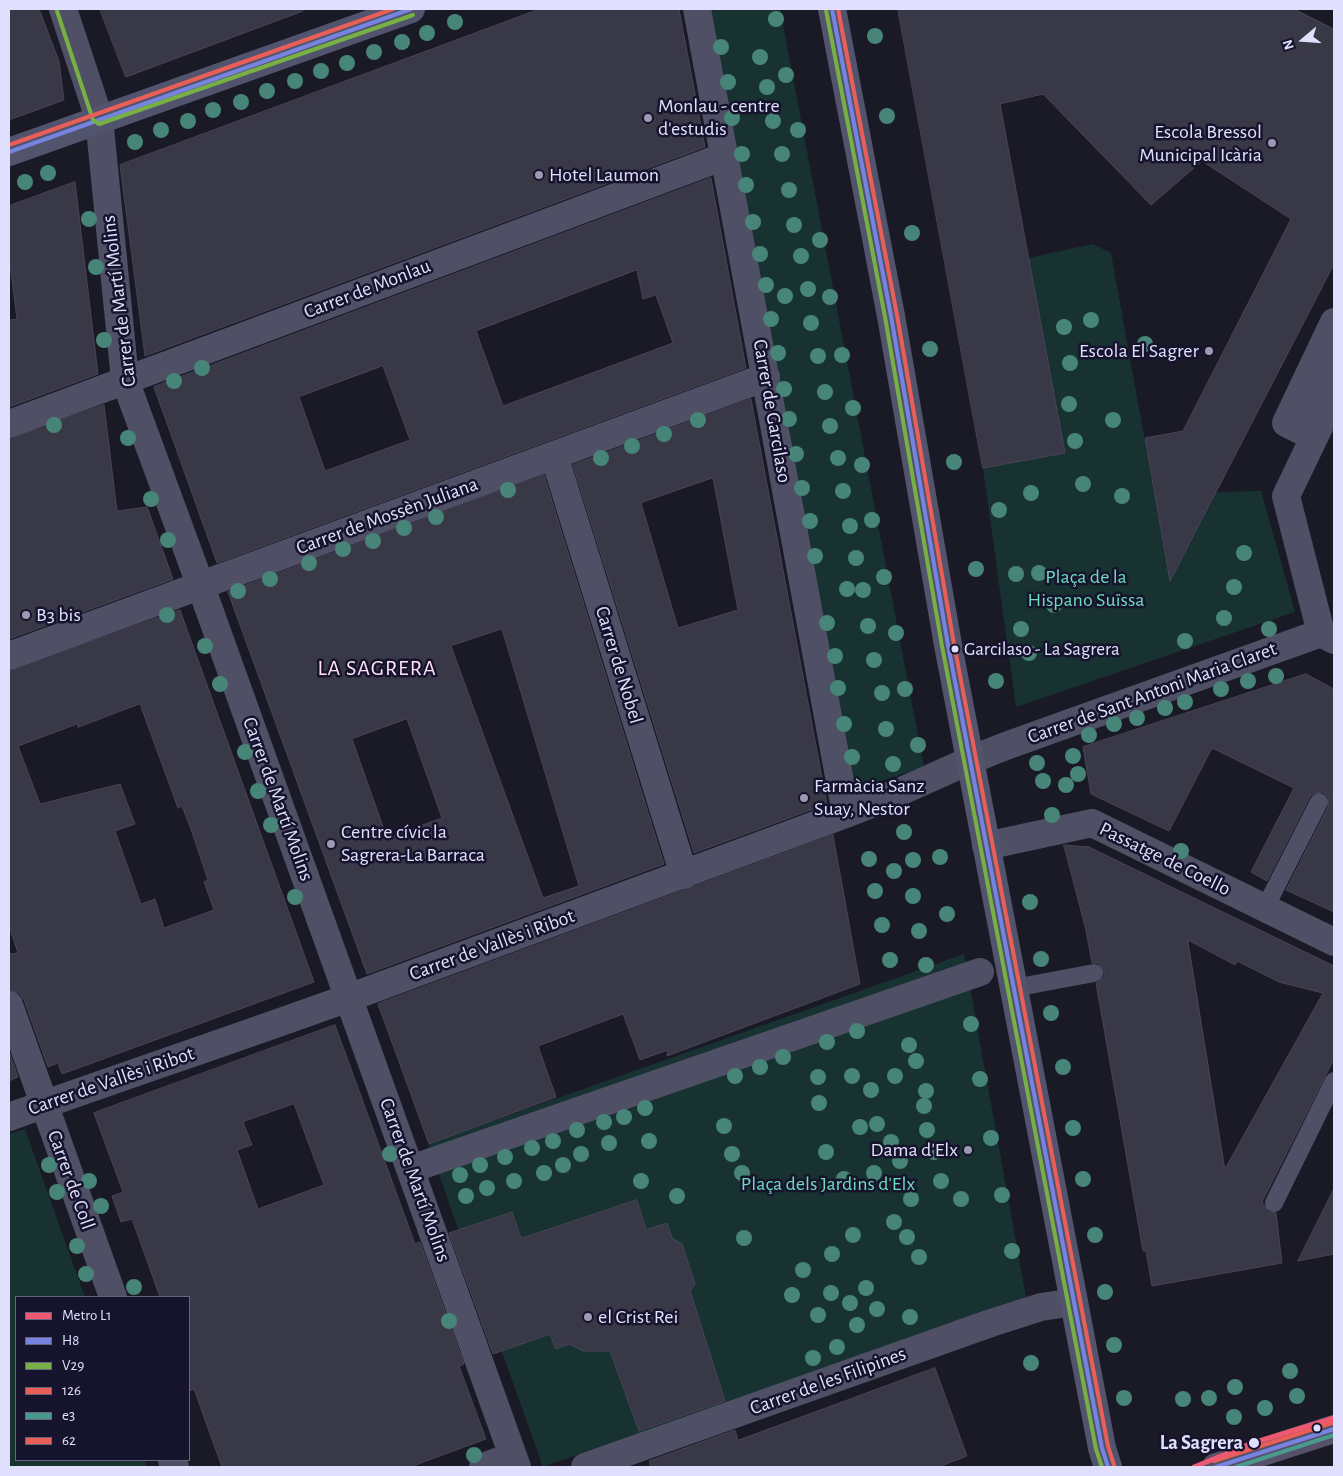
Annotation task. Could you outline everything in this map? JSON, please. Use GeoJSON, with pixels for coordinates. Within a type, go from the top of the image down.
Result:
{"type":"FeatureCollection","features":[{"type":"Feature","properties":{"kind":"main road"},"geometry":{"type":"LineString","coordinates":[[1216,1467],[1334,1429]]}},
{"type":"Feature","properties":{"kind":"street","name":"Carrer de Martí Molins"},"geometry":{"type":"LineString","coordinates":[[63,9],[99,118],[125,380],[517,1467]]}},
{"type":"Feature","properties":{"kind":"street"},"geometry":{"type":"LineString","coordinates":[[9,152],[99,118],[411,9]]}},
{"type":"Feature","properties":{"kind":"street","name":"Carrer de Garcilaso"},"geometry":{"type":"LineString","coordinates":[[697,9],[846,814]]}},
{"type":"Feature","properties":{"kind":"street"},"geometry":{"type":"LineString","coordinates":[[832,9],[891,316],[948,645],[986,846],[1102,1448],[1108,1467]]}},
{"type":"Feature","properties":{"kind":"street","name":"Carrer de Monlau"},"geometry":{"type":"LineString","coordinates":[[9,424],[724,156]]}},
{"type":"Feature","properties":{"kind":"street"},"geometry":{"type":"LineString","coordinates":[[1334,322],[1286,423],[1304,432],[1334,372]]}},
{"type":"Feature","properties":{"kind":"street","name":"Carrer de Mossèn Juliana"},"geometry":{"type":"LineString","coordinates":[[9,656],[200,584],[766,378]]}},
{"type":"Feature","properties":{"kind":"street"},"geometry":{"type":"LineString","coordinates":[[1327,636],[1286,496],[1334,396]]}},
{"type":"Feature","properties":{"kind":"street","name":"Carrer de Nobel"},"geometry":{"type":"LineString","coordinates":[[554,455],[684,875]]}},
{"type":"Feature","properties":{"kind":"street","name":"Carrer de Sant Antoni Maria Claret"},"geometry":{"type":"LineString","coordinates":[[970,759],[1327,636]]}},
{"type":"Feature","properties":{"kind":"street","name":"Carrer de Vallès i Ribot"},"geometry":{"type":"LineString","coordinates":[[9,1117],[349,998],[684,875],[846,814],[970,759]]}},
{"type":"Feature","properties":{"kind":"street","name":"Passatge de Coello"},"geometry":{"type":"LineString","coordinates":[[986,846],[1092,823],[1334,942]]}},
{"type":"Feature","properties":{"kind":"street"},"geometry":{"type":"LineString","coordinates":[[411,1169],[980,972]]}},
{"type":"Feature","properties":{"kind":"street","name":"Carrer de Coll"},"geometry":{"type":"LineString","coordinates":[[9,1005],[43,1105],[113,1296]]}},
{"type":"Feature","properties":{"kind":"street","name":"Carrer de les Filipines"},"geometry":{"type":"LineString","coordinates":[[585,1467],[991,1323],[1041,1308],[1074,1302]]}},
{"type":"Feature","properties":{"kind":"street"},"geometry":{"type":"LineString","coordinates":[[483,1467],[496,1462],[512,1467]]}},
{"type":"Feature","properties":{"kind":"lane"},"geometry":{"type":"LineString","coordinates":[[1265,908],[1319,802]]}},
{"type":"Feature","properties":{"kind":"lane"},"geometry":{"type":"LineString","coordinates":[[1014,988],[1094,973]]}},
{"type":"Feature","properties":{"kind":"lane"},"geometry":{"type":"LineString","coordinates":[[1274,1203],[1334,1081]]}},
{"type":"Feature","properties":{"kind":"green space"},"geometry":{"type":"Polygon","coordinates":[[[706,9],[780,9],[924,767],[850,791],[706,9]]]}},
{"type":"Feature","properties":{"kind":"green space","name":"Plaça de la Hispano Suïssa"},"geometry":{"type":"Polygon","coordinates":[[[1093,244],[1111,253],[1167,564],[1178,565],[1217,492],[1261,491],[1295,612],[1016,707],[983,468],[1065,453],[1028,258],[1093,244]]]}},
{"type":"Feature","properties":{"kind":"green space","name":"Plaça dels Jardins d'Elx"},"geometry":{"type":"Polygon","coordinates":[[[964,954],[1026,1297],[543,1467],[428,1144],[964,954]]]}},
{"type":"Feature","properties":{"kind":"green space"},"geometry":{"type":"Polygon","coordinates":[[[25,1129],[85,1296],[15,1296],[15,1461],[144,1461],[147,1467],[9,1467],[9,1134],[25,1129]]]}},
{"type":"Feature","properties":{"kind":"building"},"geometry":{"type":"Polygon","coordinates":[[[9,9],[39,9],[59,61],[64,100],[9,120],[9,9]]]}},
{"type":"Feature","properties":{"kind":"building"},"geometry":{"type":"Polygon","coordinates":[[[100,9],[303,9],[303,11],[126,77],[100,9]]]}},
{"type":"Feature","properties":{"kind":"building"},"geometry":{"type":"Polygon","coordinates":[[[540,9],[679,9],[705,147],[145,356],[120,165],[540,9]]]}},
{"type":"Feature","properties":{"kind":"building"},"geometry":{"type":"Polygon","coordinates":[[[898,9],[1294,9],[1334,29],[1334,264],[1170,581],[1145,438],[1183,431],[1291,219],[1202,161],[1151,205],[1043,94],[1000,104],[1065,453],[983,468],[898,9]]]}},
{"type":"Feature","properties":{"kind":"building"},"geometry":{"type":"Polygon","coordinates":[[[711,178],[746,368],[217,563],[154,387],[711,178]],[[637,270],[476,331],[503,406],[673,343],[656,295],[643,299],[637,270]],[[383,366],[299,397],[325,471],[410,440],[383,366]]]}},
{"type":"Feature","properties":{"kind":"building"},"geometry":{"type":"Polygon","coordinates":[[[75,182],[98,374],[9,407],[9,320],[17,319],[9,256],[9,206],[75,182]]]}},
{"type":"Feature","properties":{"kind":"building"},"geometry":{"type":"Polygon","coordinates":[[[751,399],[827,804],[694,853],[573,465],[751,399]],[[713,478],[641,503],[678,628],[738,610],[713,478]]]}},
{"type":"Feature","properties":{"kind":"building"},"geometry":{"type":"Polygon","coordinates":[[[104,405],[117,511],[147,507],[173,579],[9,639],[9,439],[104,405]]]}},
{"type":"Feature","properties":{"kind":"building"},"geometry":{"type":"Polygon","coordinates":[[[544,475],[664,864],[367,974],[228,592],[544,475]],[[502,629],[451,646],[543,898],[579,886],[502,629]],[[407,719],[352,739],[387,838],[442,818],[407,719]]]}},
{"type":"Feature","properties":{"kind":"building"},"geometry":{"type":"Polygon","coordinates":[[[180,610],[314,982],[62,1074],[58,1063],[48,1067],[24,1000],[19,993],[9,990],[9,954],[18,953],[9,926],[9,671],[180,610]],[[140,704],[78,727],[77,724],[18,746],[40,804],[120,784],[135,824],[115,831],[141,904],[155,899],[164,928],[214,910],[204,882],[208,880],[192,832],[182,806],[178,808],[140,704]]]}},
{"type":"Feature","properties":{"kind":"building"},"geometry":{"type":"Polygon","coordinates":[[[1306,674],[1334,689],[1334,912],[1286,890],[1328,807],[1328,797],[1323,792],[1314,793],[1310,797],[1267,881],[1251,872],[1294,788],[1212,748],[1169,831],[1091,794],[1083,747],[1306,674]]]}},
{"type":"Feature","properties":{"kind":"building"},"geometry":{"type":"Polygon","coordinates":[[[833,835],[860,984],[667,1056],[668,1050],[640,1060],[623,1014],[538,1046],[556,1097],[429,1144],[378,1004],[833,835]]]}},
{"type":"Feature","properties":{"kind":"building"},"geometry":{"type":"Polygon","coordinates":[[[1064,845],[1089,847],[1334,966],[1334,1059],[1262,1202],[1269,1212],[1276,1213],[1282,1263],[1152,1286],[1146,1251],[1143,1251],[1096,983],[1104,977],[1104,971],[1098,963],[1092,963],[1086,930],[1064,845]],[[1188,940],[1225,1169],[1323,993],[1279,982],[1237,961],[1235,965],[1188,940]]]}},
{"type":"Feature","properties":{"kind":"building"},"geometry":{"type":"Polygon","coordinates":[[[335,1025],[415,1244],[420,1242],[464,1364],[459,1366],[486,1439],[410,1467],[222,1467],[194,1389],[190,1391],[190,1296],[160,1296],[132,1219],[121,1222],[112,1196],[123,1192],[94,1113],[335,1025]],[[294,1104],[243,1122],[252,1145],[237,1150],[258,1209],[324,1185],[294,1104]]]}},
{"type":"Feature","properties":{"kind":"building"},"geometry":{"type":"Polygon","coordinates":[[[9,1051],[18,1077],[9,1081],[9,1051]]]}},
{"type":"Feature","properties":{"kind":"building"},"geometry":{"type":"Polygon","coordinates":[[[1334,1189],[1334,1254],[1298,1261],[1334,1189]]]}},
{"type":"Feature","properties":{"kind":"building","name":"el Crist Rei"},"geometry":{"type":"Polygon","coordinates":[[[637,1200],[646,1230],[667,1223],[672,1238],[682,1244],[695,1284],[690,1291],[725,1401],[639,1431],[610,1351],[583,1351],[569,1344],[556,1349],[550,1334],[493,1354],[449,1233],[512,1212],[521,1238],[637,1200]]]}},
{"type":"Feature","properties":{"kind":"building"},"geometry":{"type":"Polygon","coordinates":[[[935,1368],[967,1456],[938,1467],[651,1467],[649,1461],[735,1430],[738,1440],[935,1368]]]}},
{"type":"Feature","properties":{"kind":"metro line","name":"L1"},"geometry":{"type":"LineString","coordinates":[[1194,1467],[1253,1443],[1334,1418]]}},
{"type":"Feature","properties":{"kind":"transit line","name":"126"},"geometry":{"type":"LineString","coordinates":[[9,145],[393,9]]}},
{"type":"Feature","properties":{"kind":"transit line","name":"H8"},"geometry":{"type":"LineString","coordinates":[[9,152],[411,9]]}},
{"type":"Feature","properties":{"kind":"transit line","name":"H8"},"geometry":{"type":"LineString","coordinates":[[832,9],[891,316],[948,645],[1102,1448],[1108,1467]]}},
{"type":"Feature","properties":{"kind":"transit line","name":"126"},"geometry":{"type":"LineString","coordinates":[[838,9],[897,315],[954,644],[1108,1446],[1114,1465]]}},
{"type":"Feature","properties":{"kind":"transit line","name":"V29"},"geometry":{"type":"LineString","coordinates":[[826,10],[885,317],[942,646],[1096,1449],[1102,1467]]}},
{"type":"Feature","properties":{"kind":"transit line","name":"V29"},"geometry":{"type":"LineString","coordinates":[[57,11],[93,120],[99,124],[413,15]]}},
{"type":"Feature","properties":{"kind":"transit line","name":"62"},"geometry":{"type":"LineString","coordinates":[[1214,1461],[1332,1423]]}},
{"type":"Feature","properties":{"kind":"transit line","name":"H8"},"geometry":{"type":"LineString","coordinates":[[1216,1467],[1334,1429]]}},
{"type":"Feature","properties":{"kind":"transit line","name":"e3"},"geometry":{"type":"LineString","coordinates":[[1236,1467],[1334,1435]]}},
{"type":"Feature","properties":{"kind":"place","name":"Monlau - centre d'estudis"},"geometry":{"type":"Point","coordinates":[648,118]}},
{"type":"Feature","properties":{"kind":"place","name":"Escola Bressol Municipal Icària"},"geometry":{"type":"Point","coordinates":[1272,143]}},
{"type":"Feature","properties":{"kind":"place","name":"Hotel Laumon"},"geometry":{"type":"Point","coordinates":[539,175]}},
{"type":"Feature","properties":{"kind":"place","name":"Escola El Sagrer"},"geometry":{"type":"Point","coordinates":[1209,351]}},
{"type":"Feature","properties":{"kind":"place","name":"B3 bis"},"geometry":{"type":"Point","coordinates":[26,615]}},
{"type":"Feature","properties":{"kind":"place","name":"Garcilaso - La Sagrera"},"geometry":{"type":"Point","coordinates":[955,649]}},
{"type":"Feature","properties":{"kind":"place","name":"Farmàcia Sanz Suay, Nestor"},"geometry":{"type":"Point","coordinates":[804,798]}},
{"type":"Feature","properties":{"kind":"place","name":"Centre cívic la Sagrera-La Barraca"},"geometry":{"type":"Point","coordinates":[331,844]}},
{"type":"Feature","properties":{"kind":"place","name":"Dama d'Elx"},"geometry":{"type":"Point","coordinates":[968,1150]}},
{"type":"Feature","properties":{"kind":"place","name":"el Crist Rei"},"geometry":{"type":"Point","coordinates":[588,1317]}},
{"type":"Feature","properties":{"kind":"place","name":"La Sagrera"},"geometry":{"type":"Point","coordinates":[1254,1443]}},
{"type":"Feature","properties":{"kind":"district","name":"LA SAGRERA"},"geometry":{"type":"Point","coordinates":[377,668]}}]}
